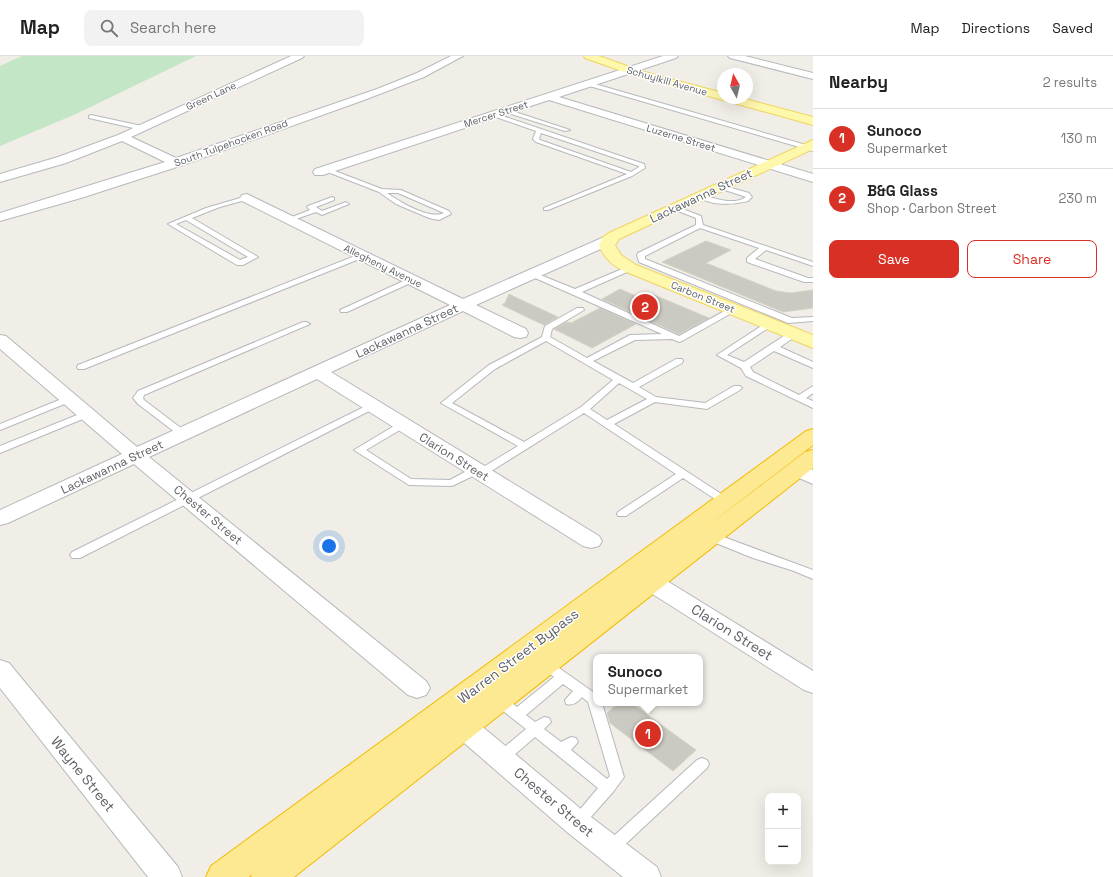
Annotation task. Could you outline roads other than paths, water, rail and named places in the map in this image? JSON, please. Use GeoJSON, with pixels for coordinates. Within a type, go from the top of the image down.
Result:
{"type":"FeatureCollection","features":[{"type":"Feature","properties":{"kind":"highway","name":"Warren Street Bypass"},"geometry":{"type":"LineString","coordinates":[[222,877],[813,435]]}},
{"type":"Feature","properties":{"kind":"highway","name":"Warren Street Bypass"},"geometry":{"type":"LineString","coordinates":[[268,877],[464,726],[508,707],[554,670],[651,582],[710,536],[808,468]]}},
{"type":"Feature","properties":{"kind":"main road","name":"Schuylkill Avenue"},"geometry":{"type":"LineString","coordinates":[[589,56],[629,70],[717,95]]}},
{"type":"Feature","properties":{"kind":"main road"},"geometry":{"type":"LineString","coordinates":[[750,104],[813,121]]}},
{"type":"Feature","properties":{"kind":"main road","name":"Lackawanna Street"},"geometry":{"type":"LineString","coordinates":[[609,240],[614,236],[700,196],[811,147]]}},
{"type":"Feature","properties":{"kind":"main road","name":"Carbon Street"},"geometry":{"type":"LineString","coordinates":[[609,240],[607,245],[610,254],[621,264],[813,342]]}},
{"type":"Feature","properties":{"kind":"street","name":"Green Lane"},"geometry":{"type":"LineString","coordinates":[[0,178],[62,160],[122,137],[299,56]]}},
{"type":"Feature","properties":{"kind":"street","name":"South Tulpehocken Road"},"geometry":{"type":"LineString","coordinates":[[0,217],[100,188],[176,163],[404,81],[458,56]]}},
{"type":"Feature","properties":{"kind":"street","name":"Mercer Street"},"geometry":{"type":"LineString","coordinates":[[323,171],[673,56]]}},
{"type":"Feature","properties":{"kind":"street"},"geometry":{"type":"LineString","coordinates":[[733,56],[813,76]]}},
{"type":"Feature","properties":{"kind":"street"},"geometry":{"type":"LineString","coordinates":[[798,72],[813,66]]}},
{"type":"Feature","properties":{"kind":"street","name":"Luzerne Street"},"geometry":{"type":"LineString","coordinates":[[549,97],[813,178]]}},
{"type":"Feature","properties":{"kind":"street"},"geometry":{"type":"LineString","coordinates":[[122,137],[176,163]]}},
{"type":"Feature","properties":{"kind":"street","name":"Allegheny Avenue"},"geometry":{"type":"LineString","coordinates":[[247,198],[520,333]]}},
{"type":"Feature","properties":{"kind":"street","name":"Lackawanna Street"},"geometry":{"type":"LineString","coordinates":[[0,518],[530,274],[609,240]]}},
{"type":"Feature","properties":{"kind":"street","name":"Chester Street"},"geometry":{"type":"LineString","coordinates":[[1,342],[136,456],[417,688]]}},
{"type":"Feature","properties":{"kind":"street","name":"Clarion Street"},"geometry":{"type":"LineString","coordinates":[[318,372],[591,541]]}},
{"type":"Feature","properties":{"kind":"street","name":"Clarion Street"},"geometry":{"type":"LineString","coordinates":[[651,582],[813,683]]}},
{"type":"Feature","properties":{"kind":"street","name":"Wayne Street"},"geometry":{"type":"LineString","coordinates":[[0,670],[167,877]]}},
{"type":"Feature","properties":{"kind":"street","name":"Chester Street"},"geometry":{"type":"LineString","coordinates":[[464,726],[577,822],[646,877]]}},
{"type":"Feature","properties":{"kind":"lane"},"geometry":{"type":"LineString","coordinates":[[588,84],[811,147]]}},
{"type":"Feature","properties":{"kind":"lane"},"geometry":{"type":"LineString","coordinates":[[507,111],[567,130]]}},
{"type":"Feature","properties":{"kind":"lane"},"geometry":{"type":"LineString","coordinates":[[494,115],[642,165],[642,168],[632,174],[546,209]]}},
{"type":"Feature","properties":{"kind":"lane"},"geometry":{"type":"LineString","coordinates":[[91,117],[142,128]]}},
{"type":"Feature","properties":{"kind":"lane"},"geometry":{"type":"LineString","coordinates":[[539,131],[536,139],[538,141],[632,174]]}},
{"type":"Feature","properties":{"kind":"lane"},"geometry":{"type":"LineString","coordinates":[[323,171],[381,191],[398,191],[447,212],[448,214],[439,218],[431,217],[391,199],[384,195],[381,191]]}},
{"type":"Feature","properties":{"kind":"lane"},"geometry":{"type":"LineString","coordinates":[[700,196],[726,203],[746,200],[749,197],[747,194],[721,187]]}},
{"type":"Feature","properties":{"kind":"lane"},"geometry":{"type":"LineString","coordinates":[[187,218],[254,257],[240,262],[171,224],[187,218],[233,201],[247,198]]}},
{"type":"Feature","properties":{"kind":"lane"},"geometry":{"type":"LineString","coordinates":[[332,199],[310,207],[322,213],[346,204]]}},
{"type":"Feature","properties":{"kind":"lane"},"geometry":{"type":"LineString","coordinates":[[676,208],[699,217],[700,226]]}},
{"type":"Feature","properties":{"kind":"lane"},"geometry":{"type":"LineString","coordinates":[[290,219],[316,210]]}},
{"type":"Feature","properties":{"kind":"lane"},"geometry":{"type":"LineString","coordinates":[[813,264],[700,226],[641,255],[642,260],[791,321],[813,319]]}},
{"type":"Feature","properties":{"kind":"lane"},"geometry":{"type":"LineString","coordinates":[[764,248],[750,260],[807,280],[813,280]]}},
{"type":"Feature","properties":{"kind":"lane"},"geometry":{"type":"LineString","coordinates":[[81,367],[363,256]]}},
{"type":"Feature","properties":{"kind":"lane"},"geometry":{"type":"LineString","coordinates":[[575,292],[632,268]]}},
{"type":"Feature","properties":{"kind":"lane"},"geometry":{"type":"LineString","coordinates":[[530,274],[575,292],[676,338]]}},
{"type":"Feature","properties":{"kind":"lane"},"geometry":{"type":"LineString","coordinates":[[344,310],[413,280]]}},
{"type":"Feature","properties":{"kind":"lane"},"geometry":{"type":"LineString","coordinates":[[546,338],[548,328],[580,310]]}},
{"type":"Feature","properties":{"kind":"lane"},"geometry":{"type":"LineString","coordinates":[[587,361],[634,337],[676,338],[733,310]]}},
{"type":"Feature","properties":{"kind":"lane"},"geometry":{"type":"LineString","coordinates":[[183,434],[142,402],[138,398],[141,393],[306,324]]}},
{"type":"Feature","properties":{"kind":"lane"},"geometry":{"type":"LineString","coordinates":[[769,324],[721,355],[745,366],[749,374],[813,404]]}},
{"type":"Feature","properties":{"kind":"lane"},"geometry":{"type":"LineString","coordinates":[[745,366],[793,334]]}},
{"type":"Feature","properties":{"kind":"lane"},"geometry":{"type":"LineString","coordinates":[[546,338],[654,399],[707,406],[737,388]]}},
{"type":"Feature","properties":{"kind":"lane"},"geometry":{"type":"LineString","coordinates":[[525,446],[446,403],[492,367],[546,338]]}},
{"type":"Feature","properties":{"kind":"lane"},"geometry":{"type":"LineString","coordinates":[[773,347],[813,365]]}},
{"type":"Feature","properties":{"kind":"lane"},"geometry":{"type":"LineString","coordinates":[[633,387],[679,361]]}},
{"type":"Feature","properties":{"kind":"lane"},"geometry":{"type":"LineString","coordinates":[[402,425],[359,450],[409,482],[452,483],[479,472],[525,446],[584,409],[619,379]]}},
{"type":"Feature","properties":{"kind":"lane"},"geometry":{"type":"LineString","coordinates":[[800,398],[813,389]]}},
{"type":"Feature","properties":{"kind":"lane"},"geometry":{"type":"LineString","coordinates":[[0,427],[69,399]]}},
{"type":"Feature","properties":{"kind":"lane"},"geometry":{"type":"LineString","coordinates":[[607,424],[654,399]]}},
{"type":"Feature","properties":{"kind":"lane"},"geometry":{"type":"LineString","coordinates":[[76,554],[372,406]]}},
{"type":"Feature","properties":{"kind":"lane"},"geometry":{"type":"LineString","coordinates":[[584,409],[724,501]]}},
{"type":"Feature","properties":{"kind":"lane"},"geometry":{"type":"LineString","coordinates":[[0,450],[87,414]]}},
{"type":"Feature","properties":{"kind":"lane"},"geometry":{"type":"LineString","coordinates":[[622,514],[683,474]]}},
{"type":"Feature","properties":{"kind":"lane"},"geometry":{"type":"LineString","coordinates":[[710,536],[757,556],[798,568],[813,576]]}},
{"type":"Feature","properties":{"kind":"lane"},"geometry":{"type":"LineString","coordinates":[[554,670],[593,698]]}},
{"type":"Feature","properties":{"kind":"lane"},"geometry":{"type":"LineString","coordinates":[[571,700],[582,690]]}},
{"type":"Feature","properties":{"kind":"lane"},"geometry":{"type":"LineString","coordinates":[[577,822],[617,777],[596,706]]}},
{"type":"Feature","properties":{"kind":"lane"},"geometry":{"type":"LineString","coordinates":[[508,707],[539,725],[566,746],[608,788]]}},
{"type":"Feature","properties":{"kind":"lane"},"geometry":{"type":"LineString","coordinates":[[501,758],[539,725]]}},
{"type":"Feature","properties":{"kind":"lane"},"geometry":{"type":"LineString","coordinates":[[611,848],[702,764]]}},
{"type":"Feature","properties":{"kind":"place","name":"B&G Glass"},"geometry":{"type":"Point","coordinates":[645,307]}},
{"type":"Feature","properties":{"kind":"place","name":"Sunoco"},"geometry":{"type":"Point","coordinates":[648,734]}}]}
